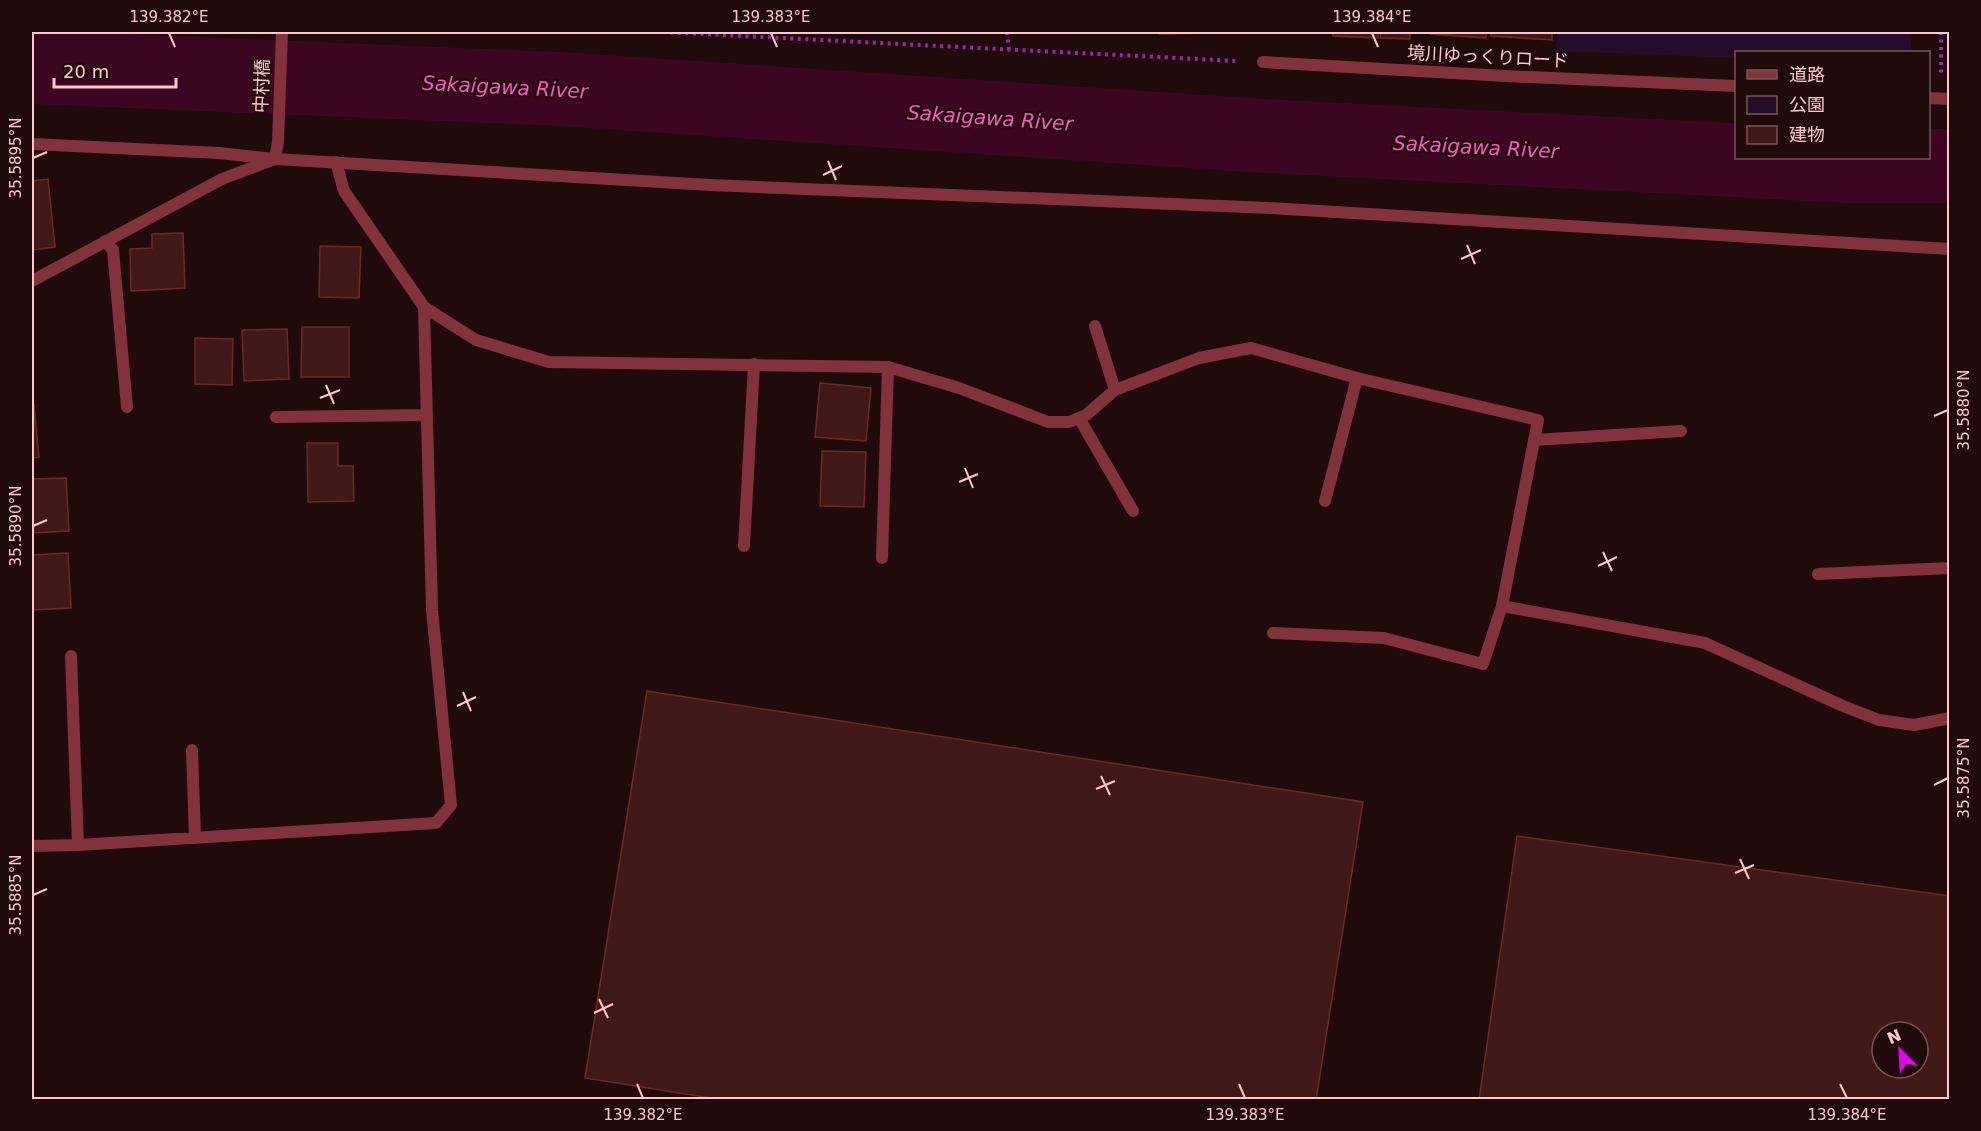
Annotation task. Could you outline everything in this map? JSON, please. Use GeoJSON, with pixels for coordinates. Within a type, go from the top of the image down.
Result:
{"type":"FeatureCollection","features":[{"type":"Feature","properties":{"kind":"street","name":"中村橋"},"geometry":{"type":"LineString","coordinates":[[275,159],[278,142],[282,32]]}},
{"type":"Feature","properties":{"kind":"street","name":"境川ゆっくりロード"},"geometry":{"type":"LineString","coordinates":[[1263,62],[1735,86]]}},
{"type":"Feature","properties":{"kind":"street"},"geometry":{"type":"LineString","coordinates":[[32,144],[219,153],[275,159],[722,185],[1269,208],[1950,249]]}},
{"type":"Feature","properties":{"kind":"street"},"geometry":{"type":"LineString","coordinates":[[32,281],[222,179],[275,159]]}},
{"type":"Feature","properties":{"kind":"street"},"geometry":{"type":"LineString","coordinates":[[336,162],[344,190],[424,307],[476,339],[549,362],[888,367],[959,388],[1048,422],[1069,422],[1086,415],[1115,390],[1199,358],[1251,348],[1358,378],[1538,420],[1502,606],[1483,664],[1384,638],[1273,633]]}},
{"type":"Feature","properties":{"kind":"street"},"geometry":{"type":"LineString","coordinates":[[105,241],[113,250],[127,407]]}},
{"type":"Feature","properties":{"kind":"street"},"geometry":{"type":"LineString","coordinates":[[32,846],[436,823],[451,805],[432,610],[424,307]]}},
{"type":"Feature","properties":{"kind":"street"},"geometry":{"type":"LineString","coordinates":[[1095,326],[1115,390]]}},
{"type":"Feature","properties":{"kind":"street"},"geometry":{"type":"LineString","coordinates":[[744,546],[754,364]]}},
{"type":"Feature","properties":{"kind":"street"},"geometry":{"type":"LineString","coordinates":[[882,558],[888,367]]}},
{"type":"Feature","properties":{"kind":"street"},"geometry":{"type":"LineString","coordinates":[[1325,501],[1358,378]]}},
{"type":"Feature","properties":{"kind":"street"},"geometry":{"type":"LineString","coordinates":[[276,417],[426,415]]}},
{"type":"Feature","properties":{"kind":"street"},"geometry":{"type":"LineString","coordinates":[[1079,418],[1133,511]]}},
{"type":"Feature","properties":{"kind":"street"},"geometry":{"type":"LineString","coordinates":[[1534,440],[1681,431]]}},
{"type":"Feature","properties":{"kind":"street"},"geometry":{"type":"LineString","coordinates":[[1818,574],[1950,568]]}},
{"type":"Feature","properties":{"kind":"street"},"geometry":{"type":"LineString","coordinates":[[1502,606],[1705,643],[1879,720],[1914,724],[1950,717]]}},
{"type":"Feature","properties":{"kind":"street"},"geometry":{"type":"LineString","coordinates":[[71,656],[78,845]]}},
{"type":"Feature","properties":{"kind":"street"},"geometry":{"type":"LineString","coordinates":[[192,750],[195,838]]}},
{"type":"Feature","properties":{"kind":"path"},"geometry":{"type":"LineString","coordinates":[[663,32],[1263,62]]}},
{"type":"Feature","properties":{"kind":"path"},"geometry":{"type":"LineString","coordinates":[[1007,32],[1009,50]]}},
{"type":"Feature","properties":{"kind":"path"},"geometry":{"type":"LineString","coordinates":[[1940,99],[1941,32]]}},
{"type":"Feature","properties":{"kind":"green space"},"geometry":{"type":"Polygon","coordinates":[[[1557,32],[1911,32],[1911,51],[1735,51],[1735,58],[1556,51],[1557,32]]]}},
{"type":"Feature","properties":{"kind":"building"},"geometry":{"type":"Polygon","coordinates":[[[1160,32],[1209,32],[1209,33],[1160,34],[1160,32]]]}},
{"type":"Feature","properties":{"kind":"building"},"geometry":{"type":"Polygon","coordinates":[[[1333,32],[1378,32],[1378,38],[1333,36],[1333,32]]]}},
{"type":"Feature","properties":{"kind":"building"},"geometry":{"type":"Polygon","coordinates":[[[1381,32],[1410,32],[1410,39],[1380,38],[1381,32]]]}},
{"type":"Feature","properties":{"kind":"building"},"geometry":{"type":"Polygon","coordinates":[[[1431,32],[1486,32],[1486,38],[1430,34],[1431,32]]]}},
{"type":"Feature","properties":{"kind":"building"},"geometry":{"type":"Polygon","coordinates":[[[1491,32],[1552,32],[1552,40],[1491,36],[1491,32]]]}},
{"type":"Feature","properties":{"kind":"building"},"geometry":{"type":"Polygon","coordinates":[[[48,179],[55,247],[32,250],[32,181],[48,179]]]}},
{"type":"Feature","properties":{"kind":"building"},"geometry":{"type":"Polygon","coordinates":[[[183,233],[185,288],[131,291],[130,249],[152,248],[152,234],[183,233]]]}},
{"type":"Feature","properties":{"kind":"building"},"geometry":{"type":"Polygon","coordinates":[[[320,246],[361,247],[359,298],[319,297],[320,246]]]}},
{"type":"Feature","properties":{"kind":"building"},"geometry":{"type":"Polygon","coordinates":[[[302,327],[349,327],[349,377],[301,377],[302,327]]]}},
{"type":"Feature","properties":{"kind":"building"},"geometry":{"type":"Polygon","coordinates":[[[287,329],[289,379],[244,381],[242,330],[287,329]]]}},
{"type":"Feature","properties":{"kind":"building"},"geometry":{"type":"Polygon","coordinates":[[[195,338],[233,339],[232,385],[195,384],[195,338]]]}},
{"type":"Feature","properties":{"kind":"building"},"geometry":{"type":"Polygon","coordinates":[[[820,383],[871,388],[866,441],[815,437],[820,383]]]}},
{"type":"Feature","properties":{"kind":"building"},"geometry":{"type":"Polygon","coordinates":[[[34,405],[39,457],[32,458],[32,406],[34,405]]]}},
{"type":"Feature","properties":{"kind":"building"},"geometry":{"type":"Polygon","coordinates":[[[307,443],[338,443],[338,466],[353,466],[354,501],[308,502],[307,443]]]}},
{"type":"Feature","properties":{"kind":"building"},"geometry":{"type":"Polygon","coordinates":[[[822,451],[866,452],[864,507],[820,506],[822,451]]]}},
{"type":"Feature","properties":{"kind":"building"},"geometry":{"type":"Polygon","coordinates":[[[66,478],[69,531],[32,533],[32,479],[66,478]]]}},
{"type":"Feature","properties":{"kind":"building"},"geometry":{"type":"Polygon","coordinates":[[[68,553],[71,608],[32,610],[32,555],[68,553]]]}},
{"type":"Feature","properties":{"kind":"building"},"geometry":{"type":"Polygon","coordinates":[[[647,691],[1363,802],[1316,1100],[723,1100],[585,1078],[647,691]]]}},
{"type":"Feature","properties":{"kind":"building"},"geometry":{"type":"Polygon","coordinates":[[[1517,836],[1950,896],[1950,1100],[1479,1100],[1517,836]]]}},
{"type":"Feature","properties":{"kind":"waterway","name":"Sakaigawa River"},"geometry":{"type":"LineString","coordinates":[[32,67],[559,89],[1264,136],[1847,166],[1950,166]]}}]}
